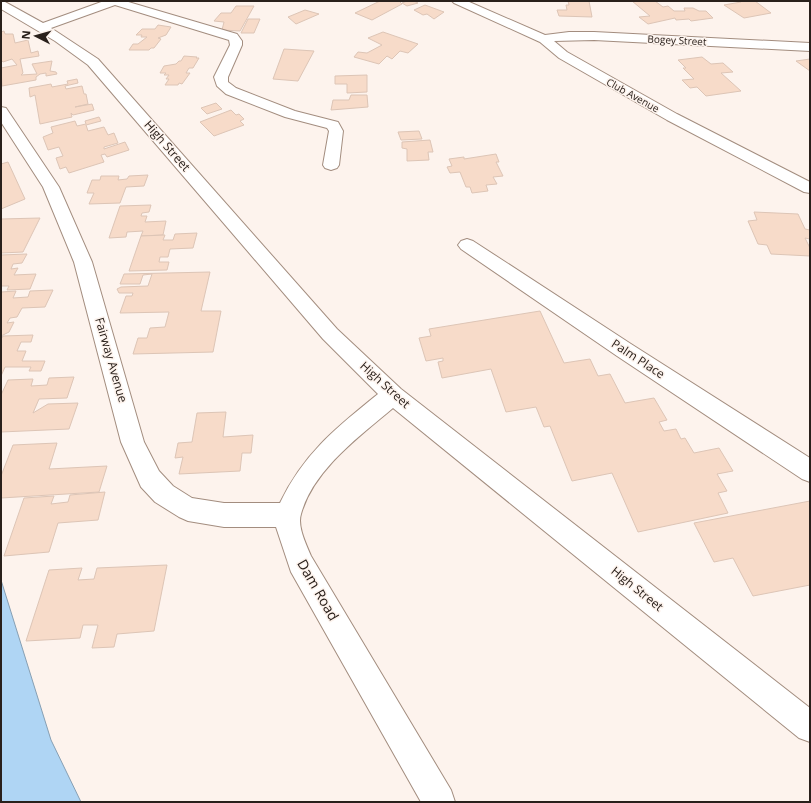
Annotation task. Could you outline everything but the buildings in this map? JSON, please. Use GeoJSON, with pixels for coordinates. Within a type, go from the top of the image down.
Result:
{"type":"FeatureCollection","features":[{"type":"Feature","properties":{"kind":"street"},"geometry":{"type":"LineString","coordinates":[[43,27],[116,1],[233,37],[236,45],[221,78],[222,83],[231,91],[266,106],[333,125],[336,131],[331,165]]}},
{"type":"Feature","properties":{"kind":"street","name":"Club Avenue"},"geometry":{"type":"LineString","coordinates":[[458,1],[544,39],[563,55],[639,98],[810,188]]}},
{"type":"Feature","properties":{"kind":"street","name":"High Street"},"geometry":{"type":"LineString","coordinates":[[1,4],[43,27],[93,62],[330,334],[393,395],[810,727]]}},
{"type":"Feature","properties":{"kind":"street","name":"Bogey Street"},"geometry":{"type":"LineString","coordinates":[[544,39],[569,36],[588,36],[810,47]]}},
{"type":"Feature","properties":{"kind":"street","name":"Fairway Avenue"},"geometry":{"type":"LineString","coordinates":[[1,111],[51,187],[83,262],[133,442],[150,479],[164,494],[188,509],[224,514],[288,515]]}},
{"type":"Feature","properties":{"kind":"street","name":"Palm Place"},"geometry":{"type":"LineString","coordinates":[[467,245],[630,355],[810,472]]}},
{"type":"Feature","properties":{"kind":"street","name":"Dam Road"},"geometry":{"type":"LineString","coordinates":[[393,395],[341,439],[310,470],[298,488],[288,515],[290,534],[300,562],[439,802]]}},
{"type":"Feature","properties":{"kind":"water"},"geometry":{"type":"Polygon","coordinates":[[[1,580],[51,740],[81,802],[1,802],[1,580]]]}}]}
